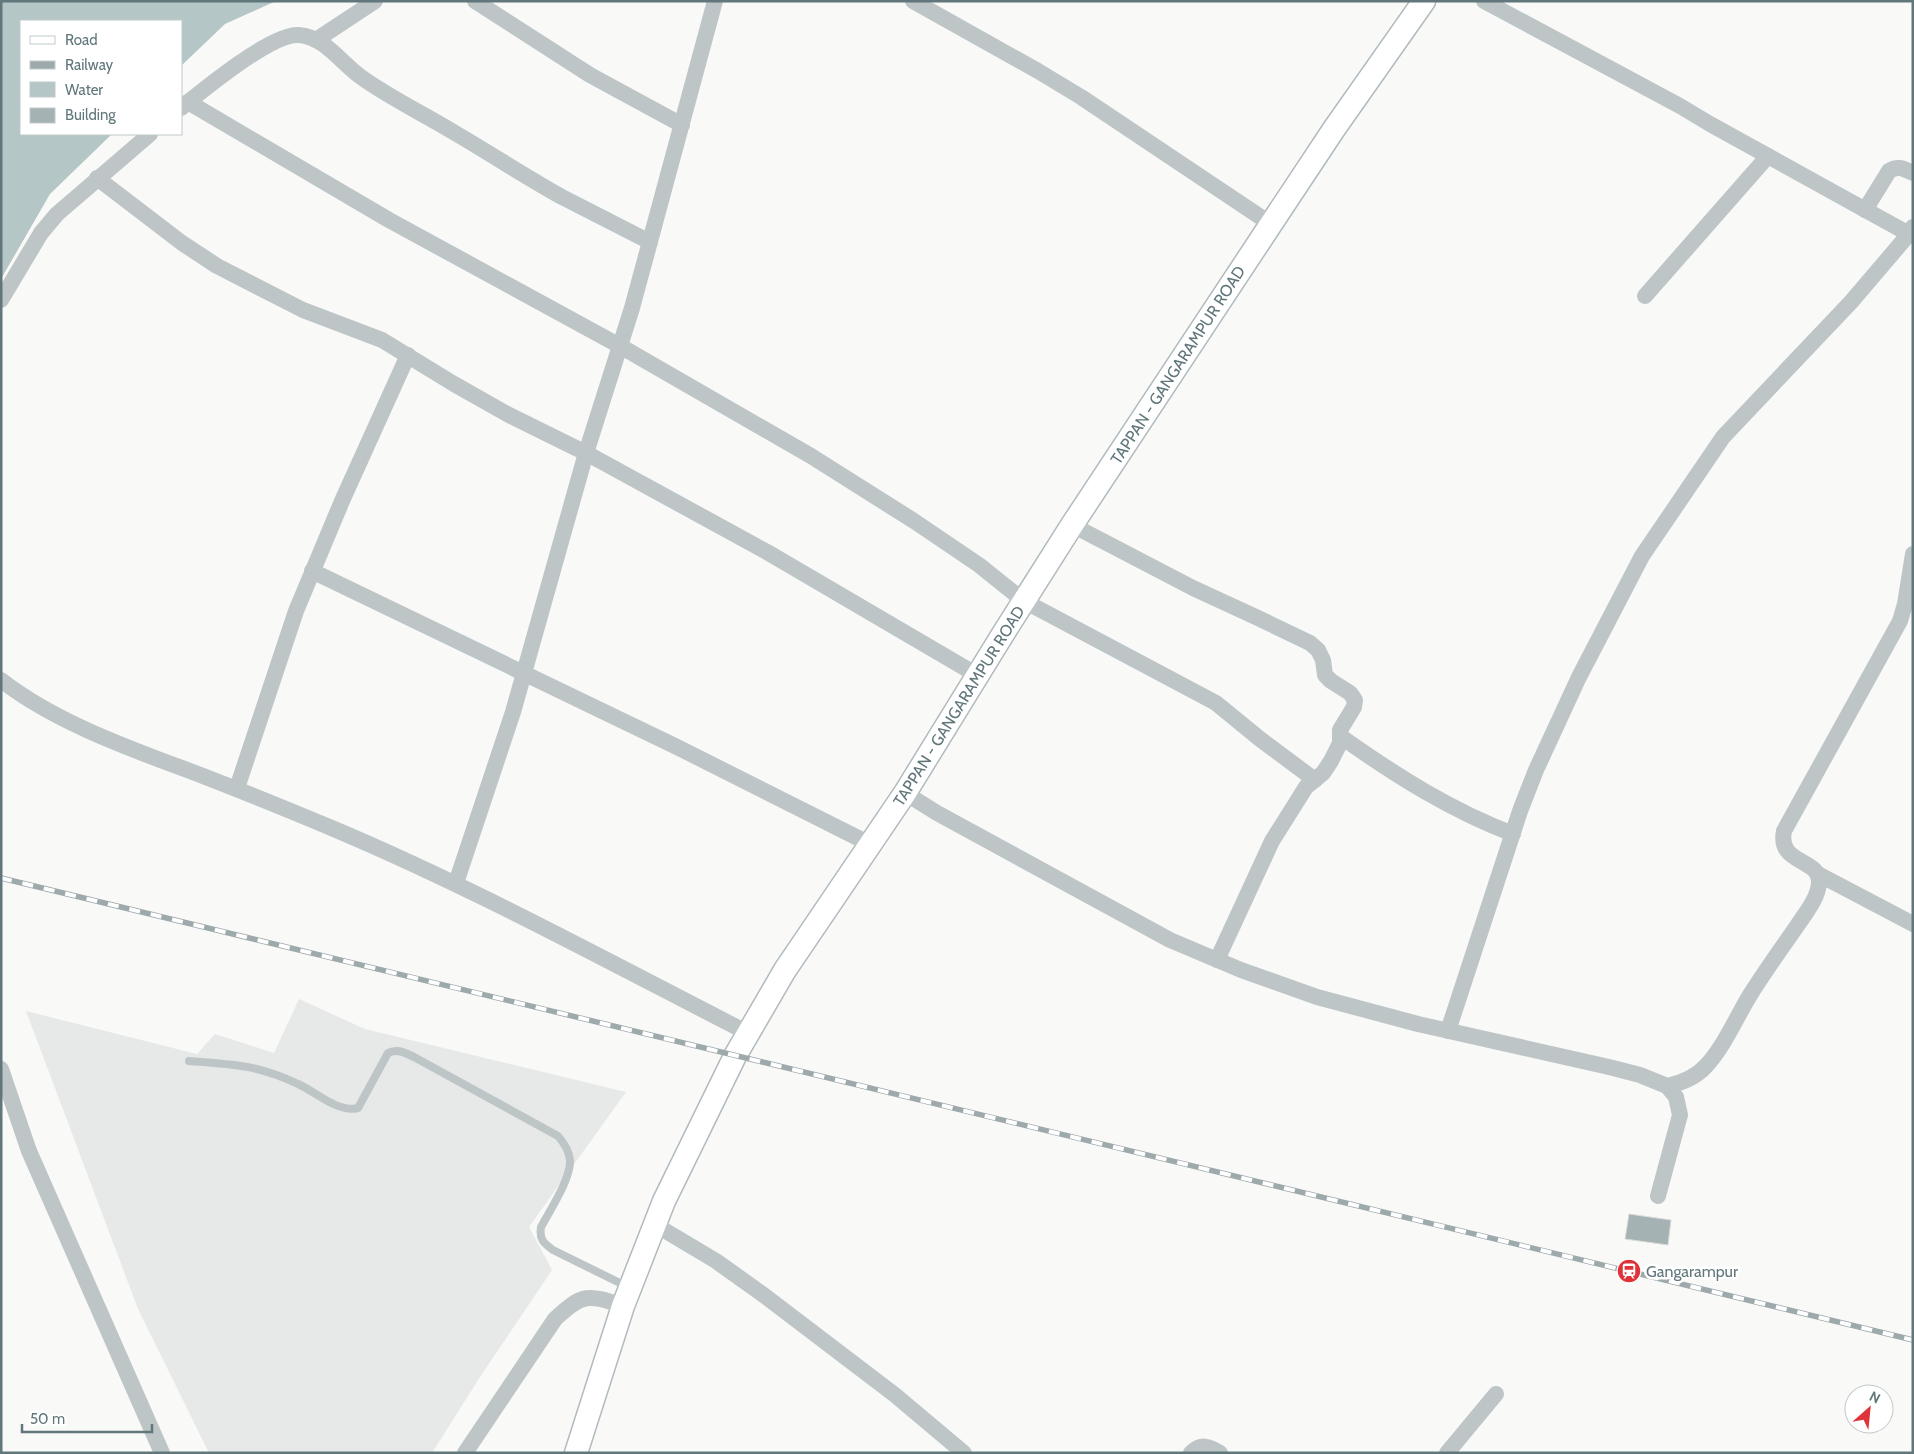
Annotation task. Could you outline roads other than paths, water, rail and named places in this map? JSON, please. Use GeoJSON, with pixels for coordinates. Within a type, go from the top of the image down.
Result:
{"type":"FeatureCollection","features":[{"type":"Feature","properties":{"kind":"main road","name":"TAPPAN - GANGARAMPUR ROAD"},"geometry":{"type":"LineString","coordinates":[[576,1453],[626,1297],[654,1224],[701,1122],[784,970],[905,793],[1072,525],[1334,129],[1424,1]]}},
{"type":"Feature","properties":{"kind":"street"},"geometry":{"type":"LineString","coordinates":[[316,40],[375,1]]}},
{"type":"Feature","properties":{"kind":"street"},"geometry":{"type":"LineString","coordinates":[[475,1],[590,75],[682,125]]}},
{"type":"Feature","properties":{"kind":"street"},"geometry":{"type":"LineString","coordinates":[[456,883],[500,754],[586,454],[620,346],[715,1]]}},
{"type":"Feature","properties":{"kind":"street"},"geometry":{"type":"LineString","coordinates":[[913,1],[1081,97],[1271,224]]}},
{"type":"Feature","properties":{"kind":"street"},"geometry":{"type":"LineString","coordinates":[[1448,1031],[1536,770],[1575,686],[1654,535],[1723,437],[1850,302],[1911,231],[1865,210],[1680,106],[1484,1]]}},
{"type":"Feature","properties":{"kind":"street"},"geometry":{"type":"LineString","coordinates":[[650,242],[561,196],[376,86],[342,62],[327,46],[316,40],[299,35],[276,41],[252,55],[185,105],[389,220],[620,346],[866,490],[979,565],[1024,601],[1216,703],[1315,780]]}},
{"type":"Feature","properties":{"kind":"street"},"geometry":{"type":"LineString","coordinates":[[1,300],[41,233],[57,214],[149,135]]}},
{"type":"Feature","properties":{"kind":"street"},"geometry":{"type":"LineString","coordinates":[[1645,296],[1768,156]]}},
{"type":"Feature","properties":{"kind":"street"},"geometry":{"type":"LineString","coordinates":[[1865,210],[1889,171],[1895,167],[1900,167],[1913,173]]}},
{"type":"Feature","properties":{"kind":"street"},"geometry":{"type":"LineString","coordinates":[[97,178],[182,243],[218,266],[279,299],[327,320],[351,327],[382,340],[509,415],[586,454],[767,552],[978,675]]}},
{"type":"Feature","properties":{"kind":"street"},"geometry":{"type":"LineString","coordinates":[[237,788],[283,648],[312,571],[408,355]]}},
{"type":"Feature","properties":{"kind":"street"},"geometry":{"type":"LineString","coordinates":[[1072,525],[1193,588],[1294,635],[1318,650],[1323,660],[1325,675],[1350,693],[1355,700],[1354,707],[1340,730],[1340,743],[1331,762],[1323,773],[1306,787],[1272,841],[1217,960]]}},
{"type":"Feature","properties":{"kind":"street"},"geometry":{"type":"LineString","coordinates":[[1913,554],[1905,604],[1900,621],[1784,831],[1782,839],[1784,848],[1791,855],[1818,874],[1913,924]]}},
{"type":"Feature","properties":{"kind":"street"},"geometry":{"type":"LineString","coordinates":[[312,571],[523,672],[870,844]]}},
{"type":"Feature","properties":{"kind":"street"},"geometry":{"type":"LineString","coordinates":[[1,680],[17,693],[72,723],[159,759],[237,788],[456,883],[748,1033]]}},
{"type":"Feature","properties":{"kind":"street"},"geometry":{"type":"LineString","coordinates":[[1340,736],[1376,762],[1439,801],[1471,817],[1513,834]]}},
{"type":"Feature","properties":{"kind":"street"},"geometry":{"type":"LineString","coordinates":[[905,793],[936,813],[1162,935],[1217,960],[1317,997],[1448,1031],[1609,1067],[1640,1075],[1667,1086],[1676,1097],[1680,1115],[1658,1196]]}},
{"type":"Feature","properties":{"kind":"street"},"geometry":{"type":"LineString","coordinates":[[1667,1086],[1681,1083],[1694,1077],[1706,1066],[1717,1051],[1751,994],[1809,908],[1818,891],[1820,881],[1818,874]]}},
{"type":"Feature","properties":{"kind":"street"},"geometry":{"type":"LineString","coordinates":[[1,1069],[29,1152],[162,1453]]}},
{"type":"Feature","properties":{"kind":"street"},"geometry":{"type":"LineString","coordinates":[[654,1224],[716,1261],[765,1296],[895,1395],[964,1453]]}},
{"type":"Feature","properties":{"kind":"street"},"geometry":{"type":"LineString","coordinates":[[465,1453],[555,1319],[568,1306],[586,1297],[626,1297]]}},
{"type":"Feature","properties":{"kind":"street"},"geometry":{"type":"LineString","coordinates":[[1448,1453],[1496,1394]]}},
{"type":"Feature","properties":{"kind":"street"},"geometry":{"type":"LineString","coordinates":[[1191,1453],[1202,1446],[1208,1446],[1220,1453]]}},
{"type":"Feature","properties":{"kind":"lane"},"geometry":{"type":"LineString","coordinates":[[189,1060],[241,1065],[263,1070],[301,1085],[338,1106],[350,1110],[358,1108],[388,1053],[393,1050],[402,1051],[414,1057],[558,1136],[567,1146],[570,1170],[541,1227],[542,1242],[626,1297]]}},
{"type":"Feature","properties":{"kind":"water"},"geometry":{"type":"Polygon","coordinates":[[[1,1],[276,1],[225,24],[182,65],[182,20],[20,20],[20,135],[111,135],[50,194],[1,279],[1,1]]]}},
{"type":"Feature","properties":{"kind":"railway"},"geometry":{"type":"LineString","coordinates":[[1,878],[1913,1340]]}},
{"type":"Feature","properties":{"kind":"place","name":"Gangarampur"},"geometry":{"type":"Point","coordinates":[1629,1271]}}]}
